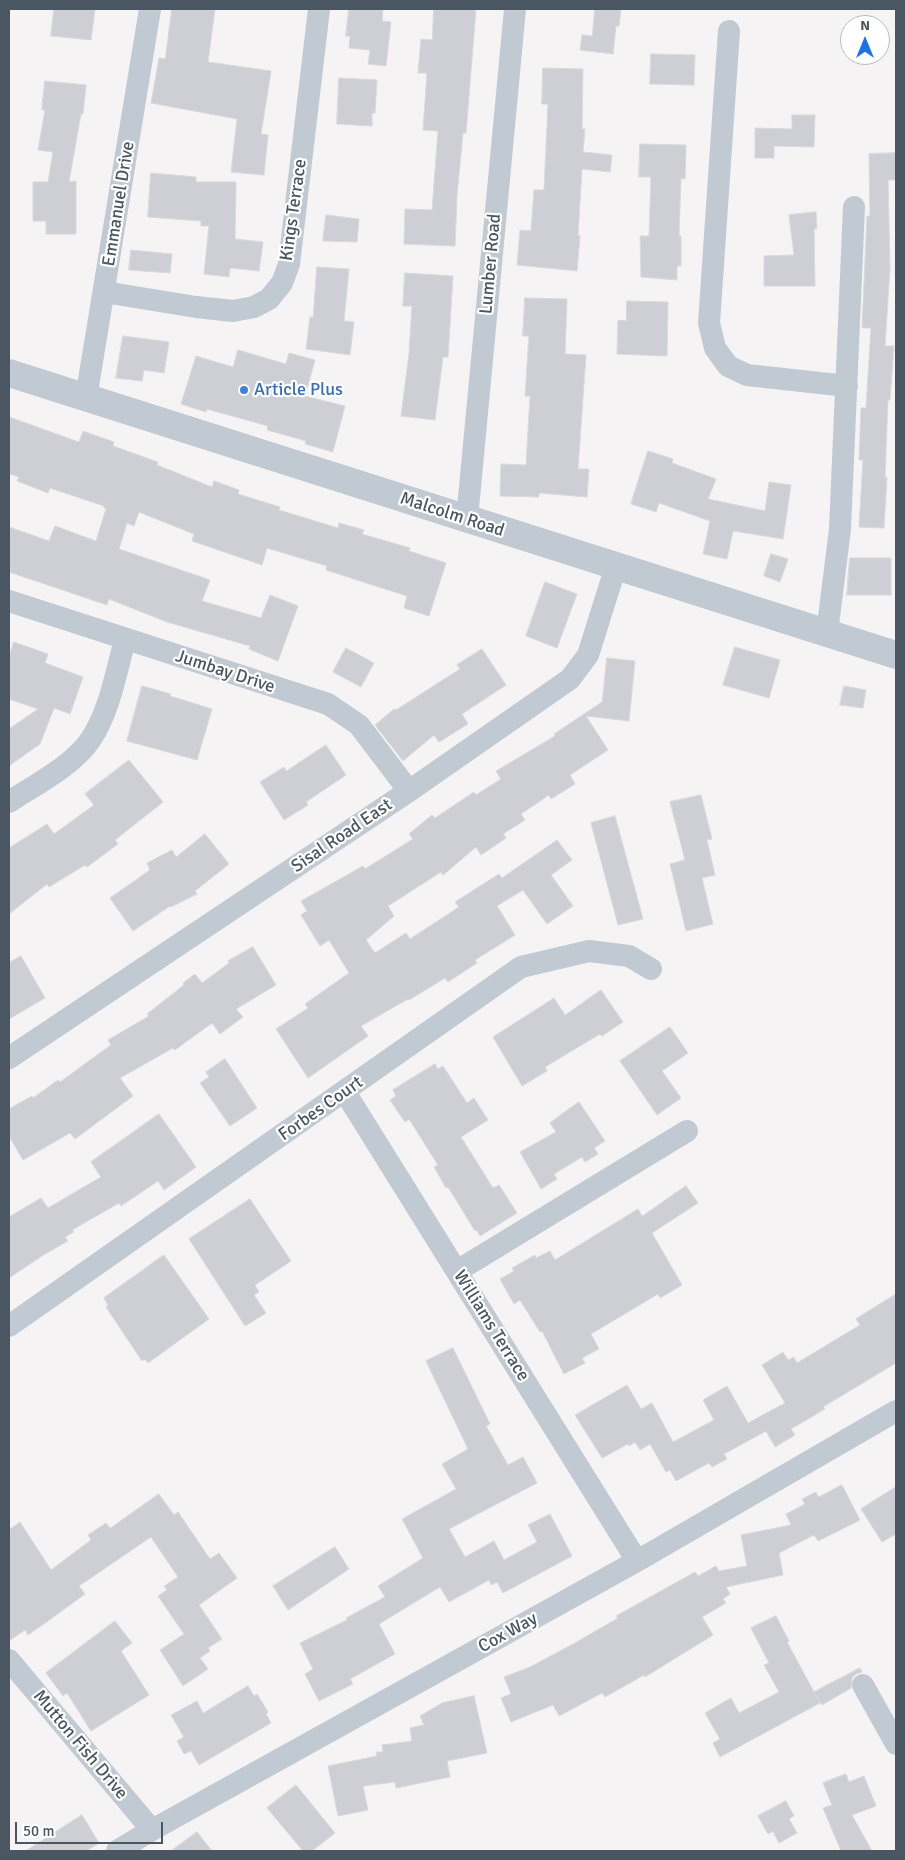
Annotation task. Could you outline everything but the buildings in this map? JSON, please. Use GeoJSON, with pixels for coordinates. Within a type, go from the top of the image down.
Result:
{"type":"FeatureCollection","features":[{"type":"Feature","properties":{"kind":"street","name":"Emmanuel Drive"},"geometry":{"type":"LineString","coordinates":[[86,398],[150,9]]}},
{"type":"Feature","properties":{"kind":"street","name":"Kings Terrace"},"geometry":{"type":"LineString","coordinates":[[104,292],[233,311],[254,307],[269,299],[282,283],[289,264],[319,9]]}},
{"type":"Feature","properties":{"kind":"street","name":"Lumber Road"},"geometry":{"type":"LineString","coordinates":[[467,519],[514,9]]}},
{"type":"Feature","properties":{"kind":"street"},"geometry":{"type":"LineString","coordinates":[[729,31],[709,323],[715,348],[728,366],[747,374],[847,386]]}},
{"type":"Feature","properties":{"kind":"street"},"geometry":{"type":"LineString","coordinates":[[827,633],[840,529],[854,207]]}},
{"type":"Feature","properties":{"kind":"street","name":"Malcolm Road"},"geometry":{"type":"LineString","coordinates":[[9,373],[896,655]]}},
{"type":"Feature","properties":{"kind":"street","name":"Sisal Road East"},"geometry":{"type":"LineString","coordinates":[[9,1058],[409,791],[570,680],[588,655],[616,566]]}},
{"type":"Feature","properties":{"kind":"street","name":"Jumbay Drive"},"geometry":{"type":"LineString","coordinates":[[9,601],[328,704],[359,725],[409,791]]}},
{"type":"Feature","properties":{"kind":"street"},"geometry":{"type":"LineString","coordinates":[[9,802],[74,759],[91,739],[104,713],[125,640]]}},
{"type":"Feature","properties":{"kind":"street","name":"Forbes Court"},"geometry":{"type":"LineString","coordinates":[[9,1326],[521,968],[589,951],[629,956],[651,969]]}},
{"type":"Feature","properties":{"kind":"street","name":"Williams Terrace"},"geometry":{"type":"LineString","coordinates":[[345,1092],[637,1561]]}},
{"type":"Feature","properties":{"kind":"street"},"geometry":{"type":"LineString","coordinates":[[457,1271],[688,1131]]}},
{"type":"Feature","properties":{"kind":"street","name":"Cox Way"},"geometry":{"type":"LineString","coordinates":[[117,1851],[637,1561],[896,1411]]}},
{"type":"Feature","properties":{"kind":"street","name":"Mutton Fish Drive"},"geometry":{"type":"LineString","coordinates":[[9,1660],[152,1830]]}},
{"type":"Feature","properties":{"kind":"street"},"geometry":{"type":"LineString","coordinates":[[863,1685],[896,1744]]}},
{"type":"Feature","properties":{"kind":"place","name":"Article Plus"},"geometry":{"type":"Point","coordinates":[244,390]}}]}
